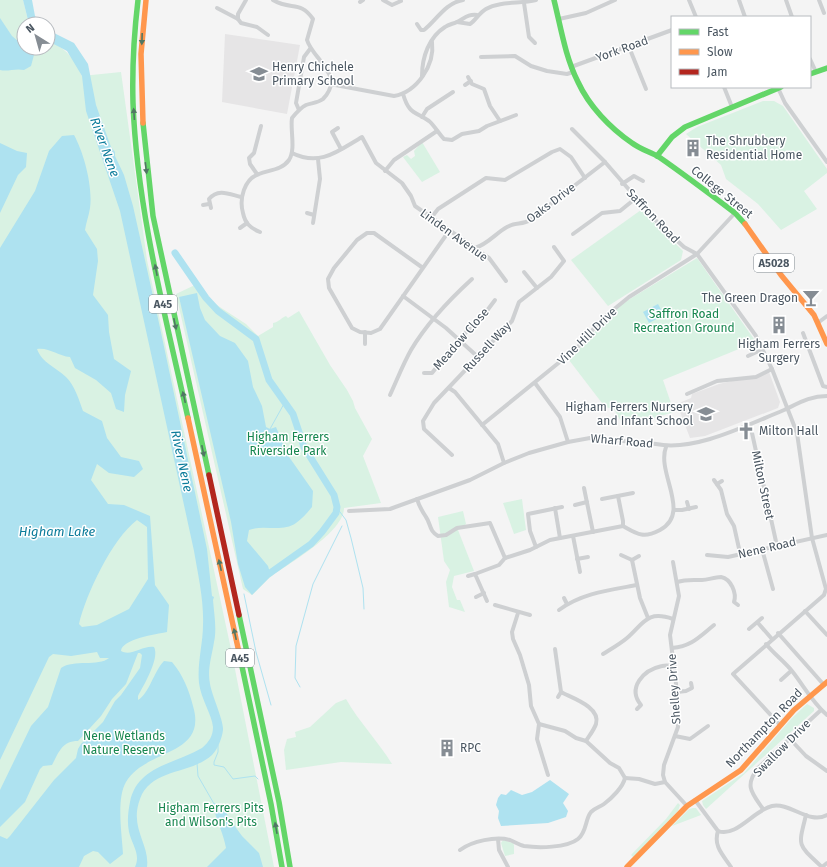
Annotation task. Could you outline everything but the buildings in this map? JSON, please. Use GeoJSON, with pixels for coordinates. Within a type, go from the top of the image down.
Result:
{"type":"FeatureCollection","features":[{"type":"Feature","properties":{"kind":"main road","name":"A45"},"geometry":{"type":"LineString","coordinates":[[138,0],[134,36],[133,102],[146,218],[271,804],[282,867]]}},
{"type":"Feature","properties":{"kind":"main road","name":"A45"},"geometry":{"type":"LineString","coordinates":[[146,0],[142,29],[140,99],[146,168],[153,216],[279,802],[290,867]]}},
{"type":"Feature","properties":{"kind":"main road","name":"A5028"},"geometry":{"type":"LineString","coordinates":[[554,0],[572,70]]}},
{"type":"Feature","properties":{"kind":"main road"},"geometry":{"type":"LineString","coordinates":[[811,74],[827,68]]}},
{"type":"Feature","properties":{"kind":"main road","name":"College Street"},"geometry":{"type":"LineString","coordinates":[[572,70],[580,87],[594,106],[622,136],[642,150],[657,156],[735,213],[756,236],[780,273],[819,322]]}},
{"type":"Feature","properties":{"kind":"main road"},"geometry":{"type":"LineString","coordinates":[[657,156],[666,143],[686,127],[777,88]]}},
{"type":"Feature","properties":{"kind":"main road","name":"A5028"},"geometry":{"type":"LineString","coordinates":[[819,322],[827,344]]}},
{"type":"Feature","properties":{"kind":"main road","name":"Northampton Road"},"geometry":{"type":"LineString","coordinates":[[627,867],[687,806],[728,781],[741,770],[780,725],[825,683]]}},
{"type":"Feature","properties":{"kind":"street"},"geometry":{"type":"LineString","coordinates":[[238,19],[238,14],[246,0]]}},
{"type":"Feature","properties":{"kind":"street"},"geometry":{"type":"LineString","coordinates":[[260,232],[253,229],[247,223],[241,208],[241,197],[250,181],[257,174],[282,166],[288,160],[292,153],[292,118],[299,110],[322,100],[330,84],[330,74],[327,67],[310,49],[307,40],[313,19],[307,9],[301,5],[278,3],[273,0]]}},
{"type":"Feature","properties":{"kind":"street"},"geometry":{"type":"LineString","coordinates":[[383,0],[392,5],[401,1]]}},
{"type":"Feature","properties":{"kind":"street"},"geometry":{"type":"LineString","coordinates":[[417,24],[421,30],[424,30],[440,12],[459,0]]}},
{"type":"Feature","properties":{"kind":"street"},"geometry":{"type":"LineString","coordinates":[[457,22],[470,24],[477,15],[494,5],[507,2],[524,3],[536,0]]}},
{"type":"Feature","properties":{"kind":"street"},"geometry":{"type":"LineString","coordinates":[[559,19],[586,13],[615,0]]}},
{"type":"Feature","properties":{"kind":"street"},"geometry":{"type":"LineString","coordinates":[[689,0],[696,16]]}},
{"type":"Feature","properties":{"kind":"street"},"geometry":{"type":"LineString","coordinates":[[739,0],[745,16]]}},
{"type":"Feature","properties":{"kind":"street"},"geometry":{"type":"LineString","coordinates":[[786,0],[792,16]]}},
{"type":"Feature","properties":{"kind":"street"},"geometry":{"type":"LineString","coordinates":[[819,0],[824,13]]}},
{"type":"Feature","properties":{"kind":"street"},"geometry":{"type":"LineString","coordinates":[[524,3],[529,37],[535,43]]}},
{"type":"Feature","properties":{"kind":"street"},"geometry":{"type":"LineString","coordinates":[[217,8],[238,19],[241,23],[257,27],[268,35]]}},
{"type":"Feature","properties":{"kind":"street"},"geometry":{"type":"LineString","coordinates":[[330,84],[394,96],[403,94],[416,86],[422,76],[422,66],[428,46],[435,36],[445,27],[457,22],[466,15],[477,15]]}},
{"type":"Feature","properties":{"kind":"street","name":"York Road"},"geometry":{"type":"LineString","coordinates":[[481,56],[515,56],[531,66],[547,71],[567,74],[572,70],[671,30]]}},
{"type":"Feature","properties":{"kind":"street"},"geometry":{"type":"LineString","coordinates":[[629,47],[646,89]]}},
{"type":"Feature","properties":{"kind":"street"},"geometry":{"type":"LineString","coordinates":[[299,110],[296,103],[304,57],[310,49]]}},
{"type":"Feature","properties":{"kind":"street"},"geometry":{"type":"LineString","coordinates":[[811,61],[816,72]]}},
{"type":"Feature","properties":{"kind":"street"},"geometry":{"type":"LineString","coordinates":[[468,77],[471,81],[484,89],[490,106],[500,121]]}},
{"type":"Feature","properties":{"kind":"street"},"geometry":{"type":"LineString","coordinates":[[465,85],[471,81]]}},
{"type":"Feature","properties":{"kind":"street"},"geometry":{"type":"LineString","coordinates":[[724,88],[732,107]]}},
{"type":"Feature","properties":{"kind":"street"},"geometry":{"type":"LineString","coordinates":[[777,88],[785,103],[825,156],[827,162]]}},
{"type":"Feature","properties":{"kind":"street"},"geometry":{"type":"LineString","coordinates":[[422,117],[427,108],[453,92]]}},
{"type":"Feature","properties":{"kind":"street"},"geometry":{"type":"LineString","coordinates":[[403,94],[407,106],[412,113],[430,122],[444,139],[452,140],[462,134],[479,130],[516,115]]}},
{"type":"Feature","properties":{"kind":"street"},"geometry":{"type":"LineString","coordinates":[[257,174],[250,164],[249,158],[254,153],[261,126]]}},
{"type":"Feature","properties":{"kind":"street"},"geometry":{"type":"LineString","coordinates":[[338,128],[332,132],[341,149]]}},
{"type":"Feature","properties":{"kind":"street","name":"Saffron Road"},"geometry":{"type":"LineString","coordinates":[[572,129],[605,162],[622,184],[673,238],[697,254],[732,304],[751,327],[763,349],[796,433],[812,538],[826,589],[826,596]]}},
{"type":"Feature","properties":{"kind":"street"},"geometry":{"type":"LineString","coordinates":[[385,171],[394,160],[437,131]]}},
{"type":"Feature","properties":{"kind":"street","name":"Linden Avenue"},"geometry":{"type":"LineString","coordinates":[[318,159],[362,138],[376,163],[402,183],[411,196],[415,206],[489,258],[506,281]]}},
{"type":"Feature","properties":{"kind":"street","name":"Oaks Drive"},"geometry":{"type":"LineString","coordinates":[[431,218],[438,209],[486,178],[504,180],[552,152],[560,149],[571,157],[585,178]]}},
{"type":"Feature","properties":{"kind":"street"},"geometry":{"type":"LineString","coordinates":[[292,153],[302,158],[318,159],[320,179],[312,223]]}},
{"type":"Feature","properties":{"kind":"street","name":"Oaks Drive"},"geometry":{"type":"LineString","coordinates":[[475,248],[482,246],[507,227],[524,224],[605,162]]}},
{"type":"Feature","properties":{"kind":"street"},"geometry":{"type":"LineString","coordinates":[[622,184],[634,176],[643,181]]}},
{"type":"Feature","properties":{"kind":"street"},"geometry":{"type":"LineString","coordinates":[[203,205],[210,206],[209,199],[214,194],[221,192],[241,197]]}},
{"type":"Feature","properties":{"kind":"street"},"geometry":{"type":"LineString","coordinates":[[573,234],[602,213],[620,211],[636,198]]}},
{"type":"Feature","properties":{"kind":"street"},"geometry":{"type":"LineString","coordinates":[[307,213],[314,215]]}},
{"type":"Feature","properties":{"kind":"street","name":"Vine Hill Drive"},"geometry":{"type":"LineString","coordinates":[[482,425],[577,348],[602,319],[629,297],[697,254],[735,213]]}},
{"type":"Feature","properties":{"kind":"street"},"geometry":{"type":"LineString","coordinates":[[240,228],[247,223]]}},
{"type":"Feature","properties":{"kind":"street"},"geometry":{"type":"LineString","coordinates":[[423,268],[374,233],[366,233],[357,240],[334,268],[328,279],[329,288],[352,328],[371,333],[380,329],[403,296],[423,268],[449,231]]}},
{"type":"Feature","properties":{"kind":"street","name":"Russell Way"},"geometry":{"type":"LineString","coordinates":[[452,455],[422,425],[423,421],[434,403],[512,321],[519,302],[551,277],[564,261],[554,247]]}},
{"type":"Feature","properties":{"kind":"street"},"geometry":{"type":"LineString","coordinates":[[524,272],[537,288]]}},
{"type":"Feature","properties":{"kind":"street"},"geometry":{"type":"LineString","coordinates":[[390,395],[411,350],[433,318],[472,279]]}},
{"type":"Feature","properties":{"kind":"street"},"geometry":{"type":"LineString","coordinates":[[403,296],[459,339],[478,357]]}},
{"type":"Feature","properties":{"kind":"street","name":"Meadow Close"},"geometry":{"type":"LineString","coordinates":[[424,373],[432,372],[459,339],[483,316],[495,300]]}},
{"type":"Feature","properties":{"kind":"street"},"geometry":{"type":"LineString","coordinates":[[819,322],[827,316]]}},
{"type":"Feature","properties":{"kind":"street"},"geometry":{"type":"LineString","coordinates":[[365,332],[365,344]]}},
{"type":"Feature","properties":{"kind":"street"},"geometry":{"type":"LineString","coordinates":[[803,333],[823,386],[827,387]]}},
{"type":"Feature","properties":{"kind":"street"},"geometry":{"type":"LineString","coordinates":[[748,356],[763,349]]}},
{"type":"Feature","properties":{"kind":"street"},"geometry":{"type":"LineString","coordinates":[[687,394],[717,381],[756,376],[772,370]]}},
{"type":"Feature","properties":{"kind":"street"},"geometry":{"type":"LineString","coordinates":[[535,383],[560,417],[568,442]]}},
{"type":"Feature","properties":{"kind":"street"},"geometry":{"type":"LineString","coordinates":[[449,388],[455,392],[498,444],[504,463]]}},
{"type":"Feature","properties":{"kind":"street","name":"Wharf Road"},"geometry":{"type":"LineString","coordinates":[[349,512],[390,509],[470,480],[504,463],[529,453],[568,442],[590,438],[656,444],[666,447],[702,442],[750,424],[812,397],[827,396]]}},
{"type":"Feature","properties":{"kind":"street","name":"Milton Street"},"geometry":{"type":"LineString","coordinates":[[750,424],[776,546]]}},
{"type":"Feature","properties":{"kind":"street"},"geometry":{"type":"LineString","coordinates":[[468,576],[499,565],[506,558],[550,540],[623,526],[638,535],[665,530],[674,510],[665,474],[666,447]]}},
{"type":"Feature","properties":{"kind":"street"},"geometry":{"type":"LineString","coordinates":[[714,480],[721,490],[727,514],[734,526],[740,554]]}},
{"type":"Feature","properties":{"kind":"street"},"geometry":{"type":"LineString","coordinates":[[717,484],[722,481]]}},
{"type":"Feature","properties":{"kind":"street"},"geometry":{"type":"LineString","coordinates":[[584,488],[593,532]]}},
{"type":"Feature","properties":{"kind":"street"},"geometry":{"type":"LineString","coordinates":[[602,499],[633,493]]}},
{"type":"Feature","properties":{"kind":"street"},"geometry":{"type":"LineString","coordinates":[[618,496],[624,521],[623,526]]}},
{"type":"Feature","properties":{"kind":"street"},"geometry":{"type":"LineString","coordinates":[[417,499],[421,511],[427,518],[429,528],[438,536],[446,535],[457,528],[490,523],[506,558]]}},
{"type":"Feature","properties":{"kind":"street"},"geometry":{"type":"LineString","coordinates":[[575,504],[586,502]]}},
{"type":"Feature","properties":{"kind":"street"},"geometry":{"type":"LineString","coordinates":[[687,502],[688,509]]}},
{"type":"Feature","properties":{"kind":"street"},"geometry":{"type":"LineString","coordinates":[[536,547],[530,531],[527,516],[530,513],[562,507]]}},
{"type":"Feature","properties":{"kind":"street"},"geometry":{"type":"LineString","coordinates":[[674,510],[696,507]]}},
{"type":"Feature","properties":{"kind":"street"},"geometry":{"type":"LineString","coordinates":[[555,508],[560,538]]}},
{"type":"Feature","properties":{"kind":"street","name":"Nene Road"},"geometry":{"type":"LineString","coordinates":[[707,555],[728,557],[827,534]]}},
{"type":"Feature","properties":{"kind":"street"},"geometry":{"type":"LineString","coordinates":[[573,536],[580,572]]}},
{"type":"Feature","properties":{"kind":"street"},"geometry":{"type":"LineString","coordinates":[[762,549],[773,589]]}},
{"type":"Feature","properties":{"kind":"street"},"geometry":{"type":"LineString","coordinates":[[621,555],[632,560]]}},
{"type":"Feature","properties":{"kind":"street"},"geometry":{"type":"LineString","coordinates":[[632,560],[639,556]]}},
{"type":"Feature","properties":{"kind":"street"},"geometry":{"type":"LineString","coordinates":[[577,558],[588,557]]}},
{"type":"Feature","properties":{"kind":"street"},"geometry":{"type":"LineString","coordinates":[[632,560],[637,585],[648,618]]}},
{"type":"Feature","properties":{"kind":"street","name":"Shelley Drive"},"geometry":{"type":"LineString","coordinates":[[665,782],[664,765],[678,727],[675,666],[670,636],[673,619],[679,600],[673,562]]}},
{"type":"Feature","properties":{"kind":"street"},"geometry":{"type":"LineString","coordinates":[[475,574],[486,601]]}},
{"type":"Feature","properties":{"kind":"street"},"geometry":{"type":"LineString","coordinates":[[677,582],[687,579],[723,578],[728,581],[733,588],[736,596],[734,602],[738,605]]}},
{"type":"Feature","properties":{"kind":"street"},"geometry":{"type":"LineString","coordinates":[[559,610],[567,604],[597,593],[637,585]]}},
{"type":"Feature","properties":{"kind":"street"},"geometry":{"type":"LineString","coordinates":[[476,596],[484,593]]}},
{"type":"Feature","properties":{"kind":"street"},"geometry":{"type":"LineString","coordinates":[[780,725],[733,674],[778,633],[826,596]]}},
{"type":"Feature","properties":{"kind":"street"},"geometry":{"type":"LineString","coordinates":[[564,598],[567,604]]}},
{"type":"Feature","properties":{"kind":"street"},"geometry":{"type":"LineString","coordinates":[[495,605],[530,616]]}},
{"type":"Feature","properties":{"kind":"street"},"geometry":{"type":"LineString","coordinates":[[805,611],[827,635]]}},
{"type":"Feature","properties":{"kind":"street"},"geometry":{"type":"LineString","coordinates":[[518,613],[512,632],[513,639],[520,655],[529,684],[531,706],[539,724],[537,739],[548,775]]}},
{"type":"Feature","properties":{"kind":"street"},"geometry":{"type":"LineString","coordinates":[[603,654],[627,638],[648,618],[662,616],[673,619]]}},
{"type":"Feature","properties":{"kind":"street"},"geometry":{"type":"LineString","coordinates":[[749,629],[758,623],[762,618]]}},
{"type":"Feature","properties":{"kind":"street"},"geometry":{"type":"LineString","coordinates":[[758,623],[772,639]]}},
{"type":"Feature","properties":{"kind":"street"},"geometry":{"type":"LineString","coordinates":[[672,648],[689,644],[714,625]]}},
{"type":"Feature","properties":{"kind":"street"},"geometry":{"type":"LineString","coordinates":[[778,633],[825,683]]}},
{"type":"Feature","properties":{"kind":"street"},"geometry":{"type":"LineString","coordinates":[[766,644],[791,671],[809,697],[827,715]]}},
{"type":"Feature","properties":{"kind":"street"},"geometry":{"type":"LineString","coordinates":[[555,649],[561,692],[558,697]]}},
{"type":"Feature","properties":{"kind":"street"},"geometry":{"type":"LineString","coordinates":[[637,709],[641,705],[636,694],[635,685],[640,678],[662,666],[675,666]]}},
{"type":"Feature","properties":{"kind":"street"},"geometry":{"type":"LineString","coordinates":[[781,680],[791,671]]}},
{"type":"Feature","properties":{"kind":"street"},"geometry":{"type":"LineString","coordinates":[[677,692],[686,691],[692,688],[691,683]]}},
{"type":"Feature","properties":{"kind":"street"},"geometry":{"type":"LineString","coordinates":[[561,692],[593,710],[596,716],[596,724],[586,741]]}},
{"type":"Feature","properties":{"kind":"street","name":"Swallow Drive"},"geometry":{"type":"LineString","coordinates":[[763,809],[754,796],[750,786],[751,777],[758,768],[821,710]]}},
{"type":"Feature","properties":{"kind":"street"},"geometry":{"type":"LineString","coordinates":[[539,724],[565,731],[576,738],[586,741],[610,763],[619,768],[625,778]]}},
{"type":"Feature","properties":{"kind":"street"},"geometry":{"type":"LineString","coordinates":[[675,736],[690,739],[708,726]]}},
{"type":"Feature","properties":{"kind":"street"},"geometry":{"type":"LineString","coordinates":[[790,740],[806,756],[827,771]]}},
{"type":"Feature","properties":{"kind":"street"},"geometry":{"type":"LineString","coordinates":[[625,778],[639,778],[655,784],[665,782],[687,806]]}},
{"type":"Feature","properties":{"kind":"street"},"geometry":{"type":"LineString","coordinates":[[460,850],[469,843],[498,839],[509,840],[522,846],[532,847],[565,845],[573,842],[580,838],[585,830],[590,813],[612,796],[624,782],[625,778]]}},
{"type":"Feature","properties":{"kind":"street"},"geometry":{"type":"LineString","coordinates":[[695,800],[718,831],[722,833],[730,832],[763,809],[776,805],[816,817],[827,815]]}},
{"type":"Feature","properties":{"kind":"street"},"geometry":{"type":"LineString","coordinates":[[806,815],[800,838],[801,847],[822,867],[827,863]]}},
{"type":"Feature","properties":{"kind":"street"},"geometry":{"type":"LineString","coordinates":[[718,831],[715,839],[716,846],[731,867]]}},
{"type":"Feature","properties":{"kind":"street"},"geometry":{"type":"LineString","coordinates":[[498,839],[500,850],[508,867]]}},
{"type":"Feature","properties":{"kind":"shaded area","name":"Henry Chichele Primary School"},"geometry":{"type":"Polygon","coordinates":[[[225,34],[300,45],[287,114],[222,102],[225,34]]]}},
{"type":"Feature","properties":{"kind":"shaded area"},"geometry":{"type":"Polygon","coordinates":[[[769,372],[780,402],[778,408],[705,436],[690,438],[677,404],[691,398],[692,394],[719,384],[769,372]]]}},
{"type":"Feature","properties":{"kind":"green space","name":"Nene Wetlands Nature Reserve"},"geometry":{"type":"Polygon","coordinates":[[[0,0],[23,0],[27,16],[16,16],[16,56],[56,56],[56,45],[69,54],[82,76],[121,72],[147,260],[231,649],[274,867],[0,867],[0,0]]]}},
{"type":"Feature","properties":{"kind":"green space"},"geometry":{"type":"Polygon","coordinates":[[[763,101],[774,101],[783,106],[827,169],[827,173],[804,191],[817,209],[781,230],[758,204],[726,179],[721,165],[686,134],[697,127],[763,101]]]}},
{"type":"Feature","properties":{"kind":"green space"},"geometry":{"type":"Polygon","coordinates":[[[422,142],[440,172],[422,182],[403,157],[407,155],[411,159],[415,156],[414,151],[422,142]]]}},
{"type":"Feature","properties":{"kind":"green space"},"geometry":{"type":"Polygon","coordinates":[[[641,210],[683,251],[681,260],[608,306],[571,260],[641,210]]]}},
{"type":"Feature","properties":{"kind":"green space","name":"Saffron Road Recreation Ground"},"geometry":{"type":"Polygon","coordinates":[[[697,258],[756,342],[663,380],[674,412],[624,427],[614,409],[605,407],[569,360],[620,305],[697,258]]]}},
{"type":"Feature","properties":{"kind":"green space","name":"Higham Ferrers Riverside Park"},"geometry":{"type":"Polygon","coordinates":[[[197,284],[206,298],[246,324],[258,336],[273,327],[273,323],[286,316],[288,318],[299,311],[330,365],[347,390],[372,439],[363,456],[381,503],[344,508],[342,517],[326,537],[303,555],[273,575],[252,595],[243,589],[176,294],[197,284]]]}},
{"type":"Feature","properties":{"kind":"green space"},"geometry":{"type":"Polygon","coordinates":[[[522,499],[526,530],[514,534],[503,503],[522,499]]]}},
{"type":"Feature","properties":{"kind":"green space"},"geometry":{"type":"Polygon","coordinates":[[[463,511],[466,524],[458,530],[474,571],[454,576],[452,587],[457,600],[460,600],[465,612],[449,607],[446,582],[450,570],[444,561],[438,517],[463,511]]]}},
{"type":"Feature","properties":{"kind":"green space"},"geometry":{"type":"Polygon","coordinates":[[[346,699],[392,764],[341,762],[286,770],[284,750],[287,739],[296,737],[295,732],[310,727],[336,703],[346,699]]]}},
{"type":"Feature","properties":{"kind":"green space"},"geometry":{"type":"Polygon","coordinates":[[[807,704],[814,708],[814,711],[706,809],[702,801],[744,773],[792,718],[807,704]]]}},
{"type":"Feature","properties":{"kind":"green space"},"geometry":{"type":"Polygon","coordinates":[[[678,803],[680,805],[678,811],[633,857],[631,855],[666,819],[678,803]]]}},
{"type":"Feature","properties":{"kind":"green space"},"geometry":{"type":"Polygon","coordinates":[[[696,808],[701,815],[672,826],[689,809],[696,808]]]}},
{"type":"Feature","properties":{"kind":"green space"},"geometry":{"type":"Polygon","coordinates":[[[503,840],[513,843],[514,854],[505,856],[501,843],[503,840]]]}},
{"type":"Feature","properties":{"kind":"water"},"geometry":{"type":"Polygon","coordinates":[[[23,0],[32,0],[35,16],[27,16],[23,0]]]}},
{"type":"Feature","properties":{"kind":"water"},"geometry":{"type":"Polygon","coordinates":[[[0,18],[16,39],[16,56],[34,56],[31,66],[24,70],[0,70],[0,18]]]}},
{"type":"Feature","properties":{"kind":"water","name":"River Nene"},"geometry":{"type":"Polygon","coordinates":[[[56,34],[74,43],[88,64],[96,105],[111,147],[115,152],[115,156],[124,175],[133,206],[207,549],[212,596],[214,597],[215,637],[209,668],[209,678],[223,726],[222,736],[218,747],[212,755],[193,766],[162,777],[145,789],[137,809],[137,819],[138,827],[146,851],[147,867],[135,867],[137,862],[137,854],[129,832],[129,810],[134,790],[140,781],[149,773],[202,748],[209,741],[212,733],[213,727],[211,717],[199,683],[203,625],[202,597],[194,551],[120,211],[86,111],[82,76],[67,51],[56,45],[56,34]]]}},
{"type":"Feature","properties":{"kind":"water","name":"Higham Lake"},"geometry":{"type":"Polygon","coordinates":[[[74,135],[78,142],[87,170],[91,200],[85,230],[97,249],[98,261],[93,295],[108,315],[109,332],[114,359],[131,371],[125,395],[124,412],[116,409],[111,393],[96,380],[75,368],[70,357],[46,349],[37,349],[42,358],[66,377],[72,385],[83,411],[102,421],[107,438],[121,457],[139,461],[143,469],[134,477],[109,473],[97,464],[91,480],[108,504],[124,505],[150,516],[155,585],[169,605],[167,632],[133,640],[127,643],[121,651],[129,653],[154,647],[155,658],[147,679],[138,696],[138,700],[145,693],[160,665],[164,661],[172,662],[187,688],[193,706],[195,723],[192,735],[184,743],[135,771],[126,782],[123,789],[120,807],[123,854],[110,864],[98,852],[93,851],[84,856],[79,867],[0,867],[0,836],[7,839],[10,836],[54,780],[76,758],[81,744],[103,722],[115,701],[140,668],[142,655],[138,653],[126,684],[112,699],[101,716],[78,741],[68,743],[62,748],[52,765],[43,766],[40,769],[25,802],[0,827],[0,790],[31,726],[48,707],[61,668],[72,664],[104,661],[109,658],[100,658],[97,652],[71,656],[53,654],[49,657],[0,760],[0,248],[35,191],[49,151],[62,136],[74,135]],[[137,520],[118,540],[101,568],[82,612],[79,624],[82,627],[97,625],[129,609],[148,579],[147,527],[137,520]]]}},
{"type":"Feature","properties":{"kind":"water"},"geometry":{"type":"Polygon","coordinates":[[[0,143],[17,151],[27,153],[26,167],[18,175],[0,213],[0,143]]]}},
{"type":"Feature","properties":{"kind":"water"},"geometry":{"type":"Polygon","coordinates":[[[197,293],[200,308],[205,320],[220,336],[235,343],[248,361],[253,387],[262,406],[266,427],[270,429],[276,427],[287,454],[313,491],[312,507],[296,523],[291,526],[279,528],[255,528],[249,530],[247,541],[268,566],[271,576],[252,595],[245,587],[238,564],[231,522],[179,297],[197,293]]]}},
{"type":"Feature","properties":{"kind":"water"},"geometry":{"type":"Polygon","coordinates":[[[658,304],[664,315],[649,323],[643,312],[658,304]]]}},
{"type":"Feature","properties":{"kind":"water"},"geometry":{"type":"Polygon","coordinates":[[[550,780],[569,794],[563,803],[568,811],[566,817],[548,823],[501,826],[498,818],[499,811],[496,805],[501,794],[506,795],[511,790],[522,795],[532,792],[550,780]]]}},
{"type":"Feature","properties":{"kind":"water"},"geometry":{"type":"Polygon","coordinates":[[[213,802],[225,810],[242,836],[259,853],[263,867],[207,867],[226,848],[214,811],[213,802]]]}},
{"type":"Feature","properties":{"kind":"waterway"},"geometry":{"type":"LineString","coordinates":[[175,253],[206,298],[218,311],[256,339],[269,380],[293,414],[304,447],[334,495],[337,507],[336,513],[322,532],[311,544],[270,573]]}},
{"type":"Feature","properties":{"kind":"waterway"},"geometry":{"type":"LineString","coordinates":[[270,429],[285,402]]}},
{"type":"Feature","properties":{"kind":"waterway"},"geometry":{"type":"LineString","coordinates":[[337,508],[346,520],[351,538],[363,588],[364,609]]}},
{"type":"Feature","properties":{"kind":"waterway"},"geometry":{"type":"LineString","coordinates":[[300,687],[295,678],[296,646],[313,584],[342,526]]}},
{"type":"Feature","properties":{"kind":"waterway"},"geometry":{"type":"LineString","coordinates":[[244,594],[256,652],[271,705]]}},
{"type":"Feature","properties":{"kind":"waterway"},"geometry":{"type":"LineString","coordinates":[[218,745],[218,752],[214,765],[224,767],[233,779],[255,776],[258,779]]}},
{"type":"Feature","properties":{"kind":"waterway"},"geometry":{"type":"LineString","coordinates":[[197,763],[198,776],[213,802]]}},
{"type":"Feature","properties":{"kind":"traffic: fast"},"geometry":{"type":"LineString","coordinates":[[138,0],[135,26],[133,103],[140,182],[153,261],[188,418]]}},
{"type":"Feature","properties":{"kind":"traffic: fast"},"geometry":{"type":"LineString","coordinates":[[554,0],[570,62],[583,91],[594,108],[616,131],[638,147],[659,157],[735,213],[745,224]]}},
{"type":"Feature","properties":{"kind":"traffic: fast"},"geometry":{"type":"LineString","coordinates":[[811,74],[827,68]]}},
{"type":"Feature","properties":{"kind":"traffic: fast"},"geometry":{"type":"LineString","coordinates":[[657,156],[672,137],[685,127],[779,88]]}},
{"type":"Feature","properties":{"kind":"traffic: fast"},"geometry":{"type":"LineString","coordinates":[[143,123],[153,216],[209,475]]}},
{"type":"Feature","properties":{"kind":"traffic: fast"},"geometry":{"type":"LineString","coordinates":[[239,615],[279,802],[290,867]]}},
{"type":"Feature","properties":{"kind":"traffic: fast"},"geometry":{"type":"LineString","coordinates":[[240,657],[271,804],[282,867]]}},
{"type":"Feature","properties":{"kind":"traffic: slow"},"geometry":{"type":"LineString","coordinates":[[143,123],[141,54],[146,0]]}},
{"type":"Feature","properties":{"kind":"traffic: slow"},"geometry":{"type":"LineString","coordinates":[[745,224],[781,275],[814,315],[827,344]]}},
{"type":"Feature","properties":{"kind":"traffic: slow"},"geometry":{"type":"LineString","coordinates":[[188,418],[240,657]]}},
{"type":"Feature","properties":{"kind":"traffic: slow"},"geometry":{"type":"LineString","coordinates":[[627,867],[687,806],[741,770],[794,710],[827,682]]}},
{"type":"Feature","properties":{"kind":"traffic: jam"},"geometry":{"type":"LineString","coordinates":[[209,475],[239,615]]}},
{"type":"Feature","properties":{"kind":"place","name":"Henry Chichele Primary School"},"geometry":{"type":"Point","coordinates":[259,74]}},
{"type":"Feature","properties":{"kind":"place","name":"The Shrubbery Residential Home"},"geometry":{"type":"Point","coordinates":[693,148]}},
{"type":"Feature","properties":{"kind":"place","name":"The Green Dragon"},"geometry":{"type":"Point","coordinates":[811,298]}},
{"type":"Feature","properties":{"kind":"place","name":"Higham Ferrers Surgery"},"geometry":{"type":"Point","coordinates":[779,325]}},
{"type":"Feature","properties":{"kind":"place","name":"Higham Ferrers Nursery and Infant School"},"geometry":{"type":"Point","coordinates":[706,414]}},
{"type":"Feature","properties":{"kind":"place","name":"Milton Hall"},"geometry":{"type":"Point","coordinates":[746,431]}},
{"type":"Feature","properties":{"kind":"place","name":"RPC"},"geometry":{"type":"Point","coordinates":[447,748]}},
{"type":"Feature","properties":{"kind":"park label","name":"Higham Ferrers Pits and Wilson's Pits"},"geometry":{"type":"Point","coordinates":[211,815]}}]}
